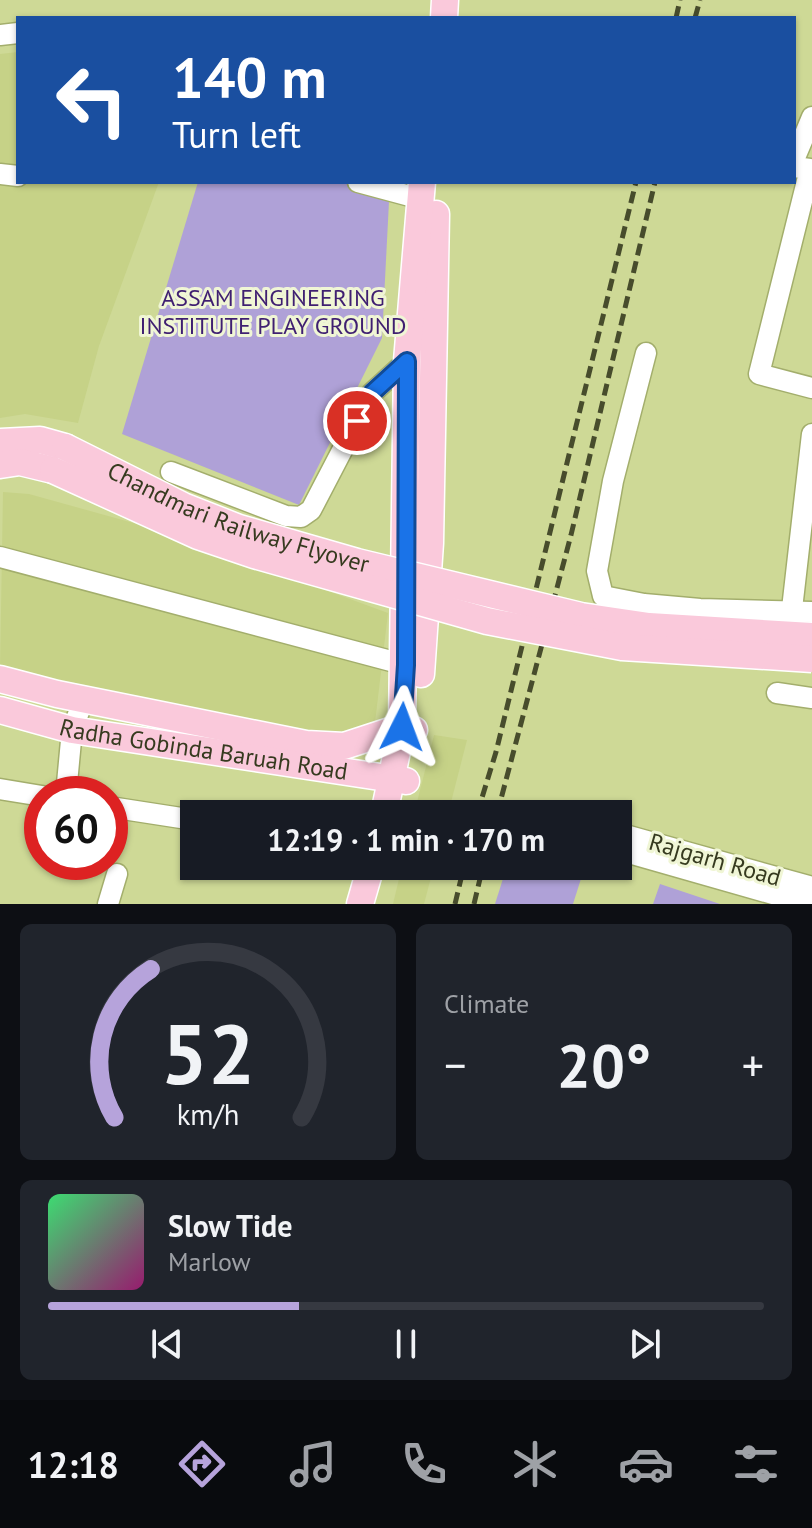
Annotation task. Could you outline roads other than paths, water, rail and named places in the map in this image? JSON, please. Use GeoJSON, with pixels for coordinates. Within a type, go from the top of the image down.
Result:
{"type":"FeatureCollection","features":[{"type":"Feature","properties":{"kind":"main road"},"geometry":{"type":"LineString","coordinates":[[411,729],[406,665],[427,188]]}},
{"type":"Feature","properties":{"kind":"main road"},"geometry":{"type":"LineString","coordinates":[[390,800],[399,779],[411,729],[430,543],[419,363]]}},
{"type":"Feature","properties":{"kind":"main road","name":"Chandmari Railway Flyover"},"geometry":{"type":"LineString","coordinates":[[0,442],[40,440],[59,459],[164,521],[254,555],[487,621],[622,647],[812,659]]}},
{"type":"Feature","properties":{"kind":"main road","name":"Chandmari Railway Flyover"},"geometry":{"type":"LineString","coordinates":[[0,465],[59,459],[239,528],[357,562],[581,616],[649,626],[812,636]]}},
{"type":"Feature","properties":{"kind":"main road"},"geometry":{"type":"LineString","coordinates":[[0,679],[84,699]]}},
{"type":"Feature","properties":{"kind":"main road","name":"Radha Gobinda Baruah Road"},"geometry":{"type":"LineString","coordinates":[[84,699],[306,744],[344,746],[411,729]]}},
{"type":"Feature","properties":{"kind":"main road","name":"Radha Gobinda Baruah Road"},"geometry":{"type":"LineString","coordinates":[[0,710],[72,730],[399,779]]}},
{"type":"Feature","properties":{"kind":"main road"},"geometry":{"type":"LineString","coordinates":[[399,779],[401,800]]}},
{"type":"Feature","properties":{"kind":"main road"},"geometry":{"type":"LineString","coordinates":[[360,904],[367,880]]}},
{"type":"Feature","properties":{"kind":"main road"},"geometry":{"type":"LineString","coordinates":[[378,904],[385,880]]}},
{"type":"Feature","properties":{"kind":"street"},"geometry":{"type":"LineString","coordinates":[[796,155],[812,117]]}},
{"type":"Feature","properties":{"kind":"street"},"geometry":{"type":"LineString","coordinates":[[796,167],[810,169],[759,374],[812,388]]}},
{"type":"Feature","properties":{"kind":"street"},"geometry":{"type":"LineString","coordinates":[[381,184],[427,188]]}},
{"type":"Feature","properties":{"kind":"street"},"geometry":{"type":"LineString","coordinates":[[646,353],[613,481],[597,571],[603,596],[644,604],[700,609],[802,611],[812,434]]}},
{"type":"Feature","properties":{"kind":"street"},"geometry":{"type":"LineString","coordinates":[[171,472],[286,516],[301,517],[311,510],[372,393],[419,363]]}},
{"type":"Feature","properties":{"kind":"street"},"geometry":{"type":"LineString","coordinates":[[0,557],[406,665]]}},
{"type":"Feature","properties":{"kind":"street"},"geometry":{"type":"LineString","coordinates":[[777,693],[812,698]]}},
{"type":"Feature","properties":{"kind":"street"},"geometry":{"type":"LineString","coordinates":[[68,776],[72,730],[84,699]]}},
{"type":"Feature","properties":{"kind":"street"},"geometry":{"type":"LineString","coordinates":[[0,789],[24,793]]}},
{"type":"Feature","properties":{"kind":"street"},"geometry":{"type":"LineString","coordinates":[[128,810],[180,818]]}},
{"type":"Feature","properties":{"kind":"street","name":"Rajgarh Road"},"geometry":{"type":"LineString","coordinates":[[632,837],[812,887]]}},
{"type":"Feature","properties":{"kind":"street","name":"Rajgarh Road"},"geometry":{"type":"LineString","coordinates":[[632,854],[784,900],[808,904]]}},
{"type":"Feature","properties":{"kind":"street"},"geometry":{"type":"LineString","coordinates":[[108,904],[115,880]]}},
{"type":"Feature","properties":{"kind":"railway"},"geometry":{"type":"LineString","coordinates":[[676,16],[680,0]]}},
{"type":"Feature","properties":{"kind":"railway"},"geometry":{"type":"LineString","coordinates":[[696,16],[700,0]]}},
{"type":"Feature","properties":{"kind":"railway"},"geometry":{"type":"LineString","coordinates":[[481,800],[496,752],[636,184]]}},
{"type":"Feature","properties":{"kind":"railway"},"geometry":{"type":"LineString","coordinates":[[501,800],[571,535],[655,184]]}},
{"type":"Feature","properties":{"kind":"railway"},"geometry":{"type":"LineString","coordinates":[[455,904],[461,880]]}},
{"type":"Feature","properties":{"kind":"railway"},"geometry":{"type":"LineString","coordinates":[[474,904],[480,880]]}},
{"type":"Feature","properties":{"kind":"park label","name":"ASSAM ENGINEERING INSTITUTE PLAY GROUND"},"geometry":{"type":"Point","coordinates":[273,312]}}]}
